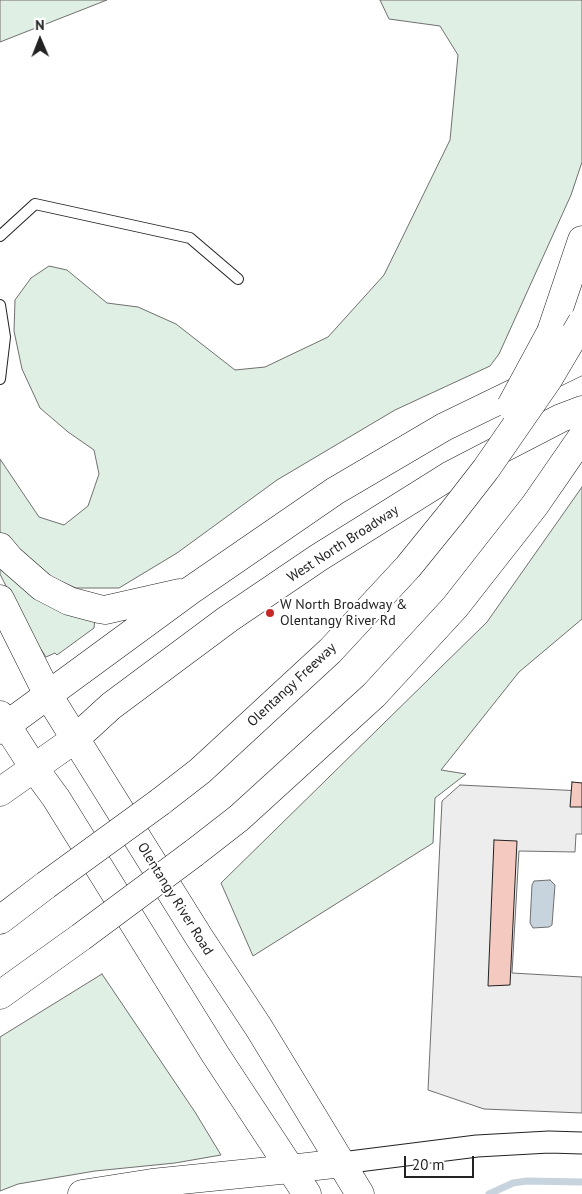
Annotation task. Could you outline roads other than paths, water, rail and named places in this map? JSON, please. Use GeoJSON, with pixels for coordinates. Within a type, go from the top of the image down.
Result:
{"type":"FeatureCollection","features":[{"type":"Feature","properties":{"kind":"main road"},"geometry":{"type":"LineString","coordinates":[[451,514],[551,332],[582,240]]}},
{"type":"Feature","properties":{"kind":"main road","name":"Olentangy Freeway"},"geometry":{"type":"LineString","coordinates":[[0,920],[200,771],[330,651],[408,567],[486,469],[549,378],[582,322]]}},
{"type":"Feature","properties":{"kind":"main road"},"geometry":{"type":"LineString","coordinates":[[307,1194],[215,1054],[59,802],[2,724],[48,695],[191,590],[335,491],[444,427],[582,360]]}},
{"type":"Feature","properties":{"kind":"main road","name":"West North Broadway"},"geometry":{"type":"LineString","coordinates":[[0,792],[75,739],[111,706],[212,631],[318,558],[449,476],[561,418],[582,410]]}},
{"type":"Feature","properties":{"kind":"main road"},"geometry":{"type":"LineString","coordinates":[[0,995],[81,937],[239,818],[374,695],[455,607],[536,505],[578,443]]}},
{"type":"Feature","properties":{"kind":"main road"},"geometry":{"type":"LineString","coordinates":[[0,547],[10,559],[42,587],[69,601],[99,609],[105,610],[191,590]]}},
{"type":"Feature","properties":{"kind":"main road","name":"Olentangy River Road"},"geometry":{"type":"LineString","coordinates":[[0,599],[48,695],[214,960],[259,1028],[360,1194]]}},
{"type":"Feature","properties":{"kind":"main road"},"geometry":{"type":"LineString","coordinates":[[82,1194],[152,1182],[342,1163]]}},
{"type":"Feature","properties":{"kind":"street"},"geometry":{"type":"LineString","coordinates":[[342,1163],[477,1146],[549,1142],[582,1143]]}},
{"type":"Feature","properties":{"kind":"lane"},"geometry":{"type":"LineString","coordinates":[[0,236],[35,204],[190,238],[238,279]]}},
{"type":"Feature","properties":{"kind":"lane"},"geometry":{"type":"LineString","coordinates":[[0,305],[4,337],[0,379]]}},
{"type":"Feature","properties":{"kind":"waterway"},"geometry":{"type":"LineString","coordinates":[[489,1194],[513,1183],[527,1181],[582,1182]]}},
{"type":"Feature","properties":{"kind":"place","name":"W North Broadway & Olentangy River Rd"},"geometry":{"type":"Point","coordinates":[270,613]}}]}
